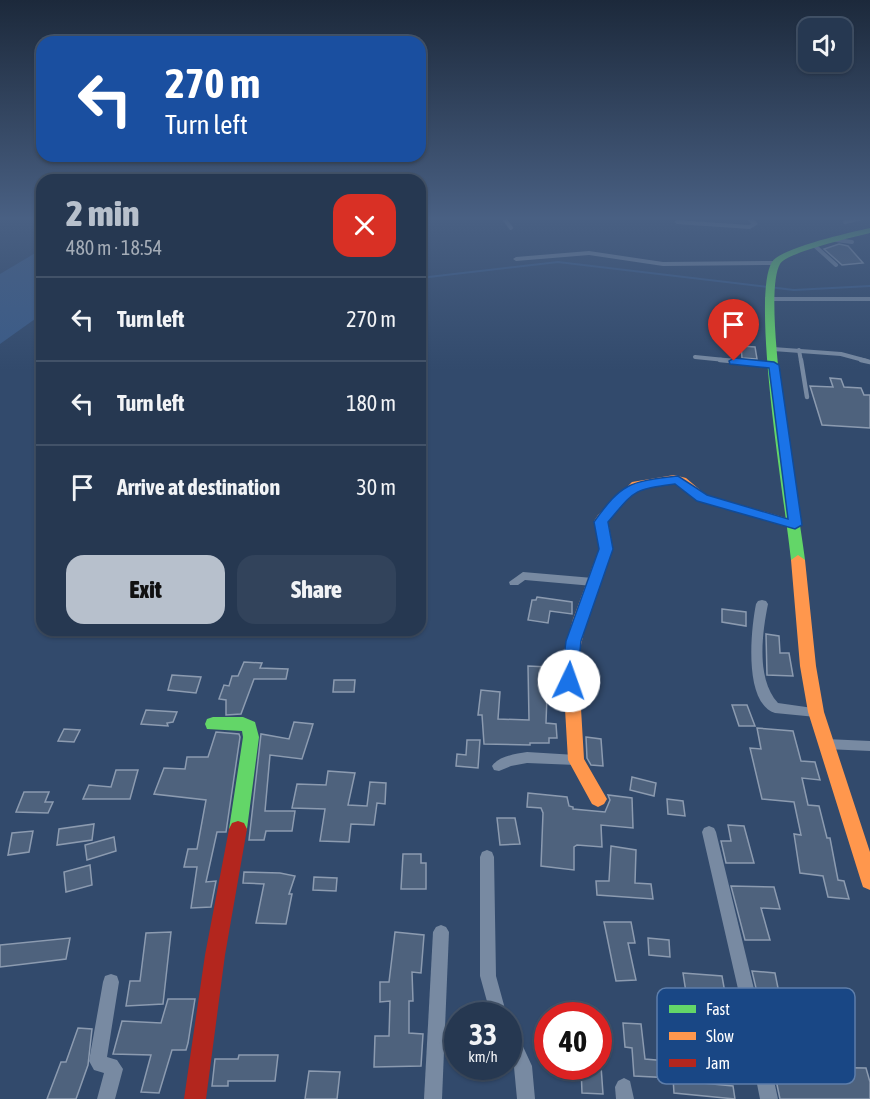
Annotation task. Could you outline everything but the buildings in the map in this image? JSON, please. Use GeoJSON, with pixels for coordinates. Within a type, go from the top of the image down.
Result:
{"type":"FeatureCollection","features":[{"type":"Feature","properties":{"kind":"street"},"geometry":{"type":"LineString","coordinates":[[772,268],[769,292],[774,365],[795,525],[808,666],[816,712],[870,881]]}},
{"type":"Feature","properties":{"kind":"street"},"geometry":{"type":"LineString","coordinates":[[769,292],[870,299]]}},
{"type":"Feature","properties":{"kind":"street"},"geometry":{"type":"LineString","coordinates":[[598,800],[576,760],[570,658],[593,582],[606,549],[602,518],[636,485],[678,479],[702,498],[795,525]]}},
{"type":"Feature","properties":{"kind":"street"},"geometry":{"type":"LineString","coordinates":[[514,582],[523,576],[593,582]]}},
{"type":"Feature","properties":{"kind":"street"},"geometry":{"type":"LineString","coordinates":[[762,604],[757,621],[758,660],[760,679],[768,700],[774,708],[816,712]]}},
{"type":"Feature","properties":{"kind":"street"},"geometry":{"type":"LineString","coordinates":[[195,1099],[215,955],[237,839],[251,737],[249,727],[243,724],[213,724]]}},
{"type":"Feature","properties":{"kind":"street"},"geometry":{"type":"LineString","coordinates":[[826,744],[870,746]]}},
{"type":"Feature","properties":{"kind":"street"},"geometry":{"type":"LineString","coordinates":[[499,766],[523,758],[576,760]]}},
{"type":"Feature","properties":{"kind":"street"},"geometry":{"type":"LineString","coordinates":[[709,832],[746,988]]}},
{"type":"Feature","properties":{"kind":"street"},"geometry":{"type":"LineString","coordinates":[[487,857],[488,976],[496,1002]]}},
{"type":"Feature","properties":{"kind":"street"},"geometry":{"type":"LineString","coordinates":[[433,1099],[441,932]]}},
{"type":"Feature","properties":{"kind":"street"},"geometry":{"type":"LineString","coordinates":[[106,1099],[114,1069],[111,1066],[100,1064],[98,1060],[111,982]]}},
{"type":"Feature","properties":{"kind":"street"},"geometry":{"type":"LineString","coordinates":[[522,1064],[526,1099]]}},
{"type":"Feature","properties":{"kind":"street"},"geometry":{"type":"LineString","coordinates":[[766,1084],[769,1099]]}},
{"type":"Feature","properties":{"kind":"lane"},"geometry":{"type":"LineString","coordinates":[[773,349],[848,355],[870,362]]}},
{"type":"Feature","properties":{"kind":"lane"},"geometry":{"type":"LineString","coordinates":[[799,350],[807,397]]}},
{"type":"Feature","properties":{"kind":"lane"},"geometry":{"type":"LineString","coordinates":[[694,357],[774,365]]}},
{"type":"Feature","properties":{"kind":"water"},"geometry":{"type":"Polygon","coordinates":[[[10,268],[36,268],[36,318],[0,344],[0,274],[10,268]]]}},
{"type":"Feature","properties":{"kind":"waterway"},"geometry":{"type":"LineString","coordinates":[[426,277],[504,268]]}},
{"type":"Feature","properties":{"kind":"waterway"},"geometry":{"type":"LineString","coordinates":[[611,268],[794,290],[870,286]]}},
{"type":"Feature","properties":{"kind":"traffic: fast"},"geometry":{"type":"LineString","coordinates":[[774,268],[771,281],[770,313],[773,356],[798,560]]}},
{"type":"Feature","properties":{"kind":"traffic: fast"},"geometry":{"type":"LineString","coordinates":[[213,724],[243,724],[249,727],[251,737],[238,829]]}},
{"type":"Feature","properties":{"kind":"traffic: slow"},"geometry":{"type":"LineString","coordinates":[[598,799],[576,760],[570,658],[580,619],[606,549],[601,521],[604,515],[636,485],[674,479],[682,481],[702,498],[795,525]]}},
{"type":"Feature","properties":{"kind":"traffic: slow"},"geometry":{"type":"LineString","coordinates":[[798,560],[808,666],[816,712],[870,881]]}},
{"type":"Feature","properties":{"kind":"traffic: jam"},"geometry":{"type":"LineString","coordinates":[[195,1099],[215,955],[238,829]]}},
{"type":"Feature","properties":{"kind":"route"},"geometry":{"type":"LineString","coordinates":[[569,681],[573,641],[606,549],[601,522],[604,515],[614,508],[628,490],[636,485],[678,479],[702,498],[795,525],[774,365],[734,361]]}}]}
